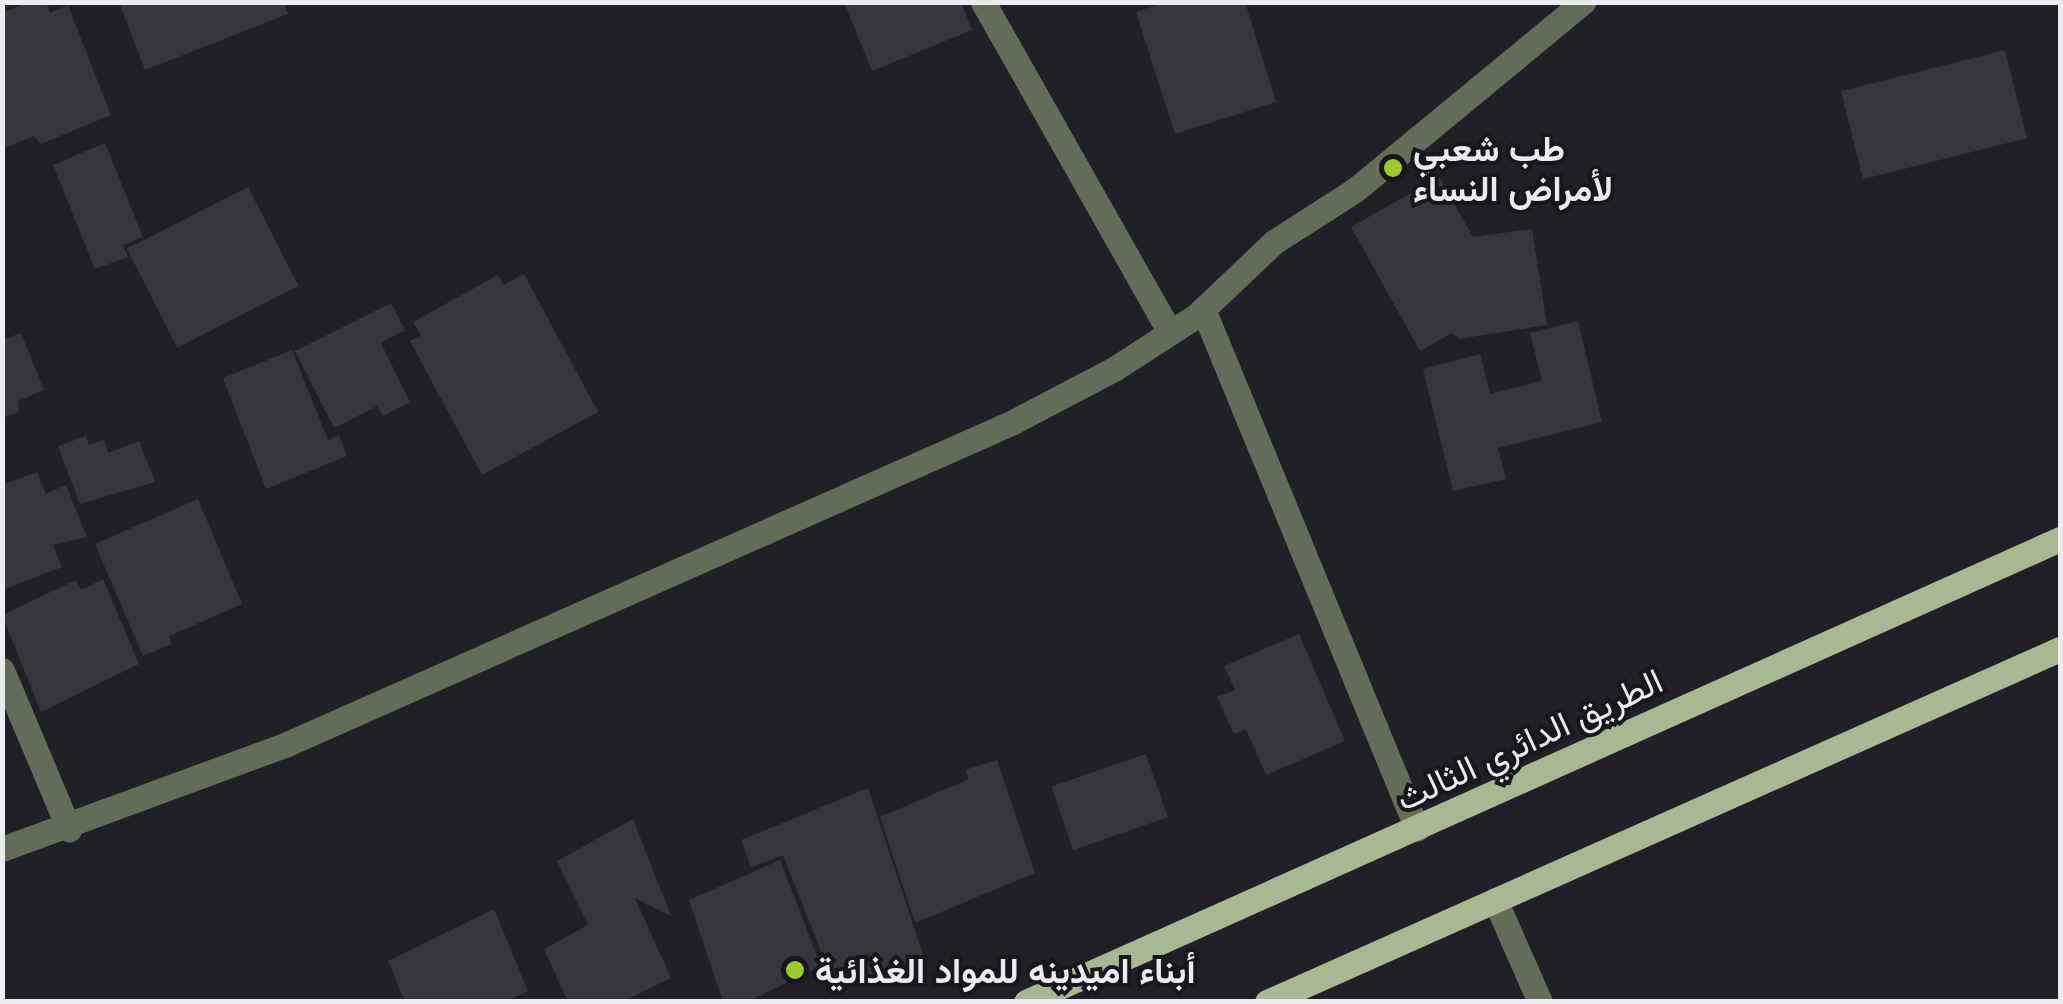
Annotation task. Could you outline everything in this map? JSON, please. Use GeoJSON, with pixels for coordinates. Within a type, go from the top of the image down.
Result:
{"type":"FeatureCollection","features":[{"type":"Feature","properties":{"kind":"main road","name":"الطريق الدائري الثالث"},"geometry":{"type":"LineString","coordinates":[[1026,1002],[2060,539]]}},
{"type":"Feature","properties":{"kind":"main road"},"geometry":{"type":"LineString","coordinates":[[1268,1002],[2060,649]]}},
{"type":"Feature","properties":{"kind":"street"},"geometry":{"type":"LineString","coordinates":[[983,2],[1170,333]]}},
{"type":"Feature","properties":{"kind":"street"},"geometry":{"type":"LineString","coordinates":[[2,849],[69,828],[288,744],[1013,422],[1170,333],[1203,309],[1274,242],[1354,190],[1583,2]]}},
{"type":"Feature","properties":{"kind":"street"},"geometry":{"type":"LineString","coordinates":[[1203,309],[1417,829]]}},
{"type":"Feature","properties":{"kind":"street"},"geometry":{"type":"LineString","coordinates":[[2,670],[69,828]]}},
{"type":"Feature","properties":{"kind":"street"},"geometry":{"type":"LineString","coordinates":[[1495,900],[1540,1002]]}},
{"type":"Feature","properties":{"kind":"building"},"geometry":{"type":"Polygon","coordinates":[[[30,2],[46,2],[50,13],[68,5],[111,115],[41,144],[34,136],[2,149],[2,13],[30,2]]]}},
{"type":"Feature","properties":{"kind":"building"},"geometry":{"type":"Polygon","coordinates":[[[119,2],[283,2],[288,14],[145,70],[119,2]]]}},
{"type":"Feature","properties":{"kind":"building"},"geometry":{"type":"Polygon","coordinates":[[[844,2],[961,2],[972,30],[872,71],[844,2]]]}},
{"type":"Feature","properties":{"kind":"building"},"geometry":{"type":"Polygon","coordinates":[[[1165,2],[1245,2],[1276,102],[1175,134],[1136,12],[1165,2]]]}},
{"type":"Feature","properties":{"kind":"building"},"geometry":{"type":"Polygon","coordinates":[[[2005,50],[2027,138],[1863,179],[1841,91],[2005,50]]]}},
{"type":"Feature","properties":{"kind":"building"},"geometry":{"type":"Polygon","coordinates":[[[105,143],[143,237],[123,245],[128,257],[95,269],[53,165],[105,143]]]}},
{"type":"Feature","properties":{"kind":"building"},"geometry":{"type":"Polygon","coordinates":[[[1439,177],[1473,237],[1532,229],[1547,325],[1459,339],[1452,333],[1420,351],[1351,227],[1439,177]]]}},
{"type":"Feature","properties":{"kind":"building"},"geometry":{"type":"Polygon","coordinates":[[[248,187],[298,286],[177,348],[127,249],[248,187]]]}},
{"type":"Feature","properties":{"kind":"building"},"geometry":{"type":"Polygon","coordinates":[[[524,274],[598,412],[482,475],[410,341],[421,335],[413,322],[498,275],[504,285],[524,274]]]}},
{"type":"Feature","properties":{"kind":"building"},"geometry":{"type":"Polygon","coordinates":[[[391,303],[405,330],[381,343],[410,402],[383,416],[377,406],[334,428],[295,351],[391,303]]]}},
{"type":"Feature","properties":{"kind":"building"},"geometry":{"type":"Polygon","coordinates":[[[1578,321],[1602,422],[1498,448],[1506,479],[1453,491],[1423,369],[1480,354],[1490,394],[1542,381],[1530,333],[1578,321]]]}},
{"type":"Feature","properties":{"kind":"building"},"geometry":{"type":"Polygon","coordinates":[[[21,333],[44,390],[18,401],[19,412],[2,418],[2,340],[21,333]]]}},
{"type":"Feature","properties":{"kind":"building"},"geometry":{"type":"Polygon","coordinates":[[[292,350],[328,440],[339,435],[347,456],[266,489],[223,378],[292,350]]]}},
{"type":"Feature","properties":{"kind":"building"},"geometry":{"type":"Polygon","coordinates":[[[86,436],[89,445],[104,439],[108,453],[139,441],[155,482],[80,504],[58,446],[86,436]]]}},
{"type":"Feature","properties":{"kind":"building"},"geometry":{"type":"Polygon","coordinates":[[[37,472],[46,494],[66,485],[87,537],[53,545],[62,567],[2,590],[2,485],[37,472]]]}},
{"type":"Feature","properties":{"kind":"building"},"geometry":{"type":"Polygon","coordinates":[[[198,499],[242,604],[169,636],[172,644],[143,656],[95,544],[198,499]]]}},
{"type":"Feature","properties":{"kind":"building"},"geometry":{"type":"Polygon","coordinates":[[[103,579],[139,664],[41,712],[2,615],[76,580],[81,590],[103,579]]]}},
{"type":"Feature","properties":{"kind":"building"},"geometry":{"type":"Polygon","coordinates":[[[1299,634],[1345,741],[1266,775],[1246,729],[1234,734],[1217,697],[1235,690],[1224,666],[1299,634]]]}},
{"type":"Feature","properties":{"kind":"building"},"geometry":{"type":"Polygon","coordinates":[[[1146,754],[1168,817],[1073,850],[1051,787],[1146,754]]]}},
{"type":"Feature","properties":{"kind":"building"},"geometry":{"type":"Polygon","coordinates":[[[997,760],[1035,873],[915,923],[880,817],[969,779],[965,770],[997,760]]]}},
{"type":"Feature","properties":{"kind":"building"},"geometry":{"type":"Polygon","coordinates":[[[868,788],[923,955],[844,989],[827,967],[783,855],[751,867],[741,840],[868,788]]]}},
{"type":"Feature","properties":{"kind":"building"},"geometry":{"type":"Polygon","coordinates":[[[633,819],[671,916],[635,898],[671,978],[622,1002],[568,1002],[544,949],[588,925],[557,861],[633,819]]]}},
{"type":"Feature","properties":{"kind":"building"},"geometry":{"type":"Polygon","coordinates":[[[780,860],[821,966],[747,1002],[723,1002],[689,900],[780,860]]]}},
{"type":"Feature","properties":{"kind":"building"},"geometry":{"type":"Polygon","coordinates":[[[494,909],[528,991],[504,1002],[405,1002],[388,961],[494,909]]]}},
{"type":"Feature","properties":{"kind":"place","name":"طب شعبي لأمراض النساء"},"geometry":{"type":"Point","coordinates":[1393,168]}},
{"type":"Feature","properties":{"kind":"place","name":"أبناء اميدينه للمواد الغذائية"},"geometry":{"type":"Point","coordinates":[795,970]}}]}
